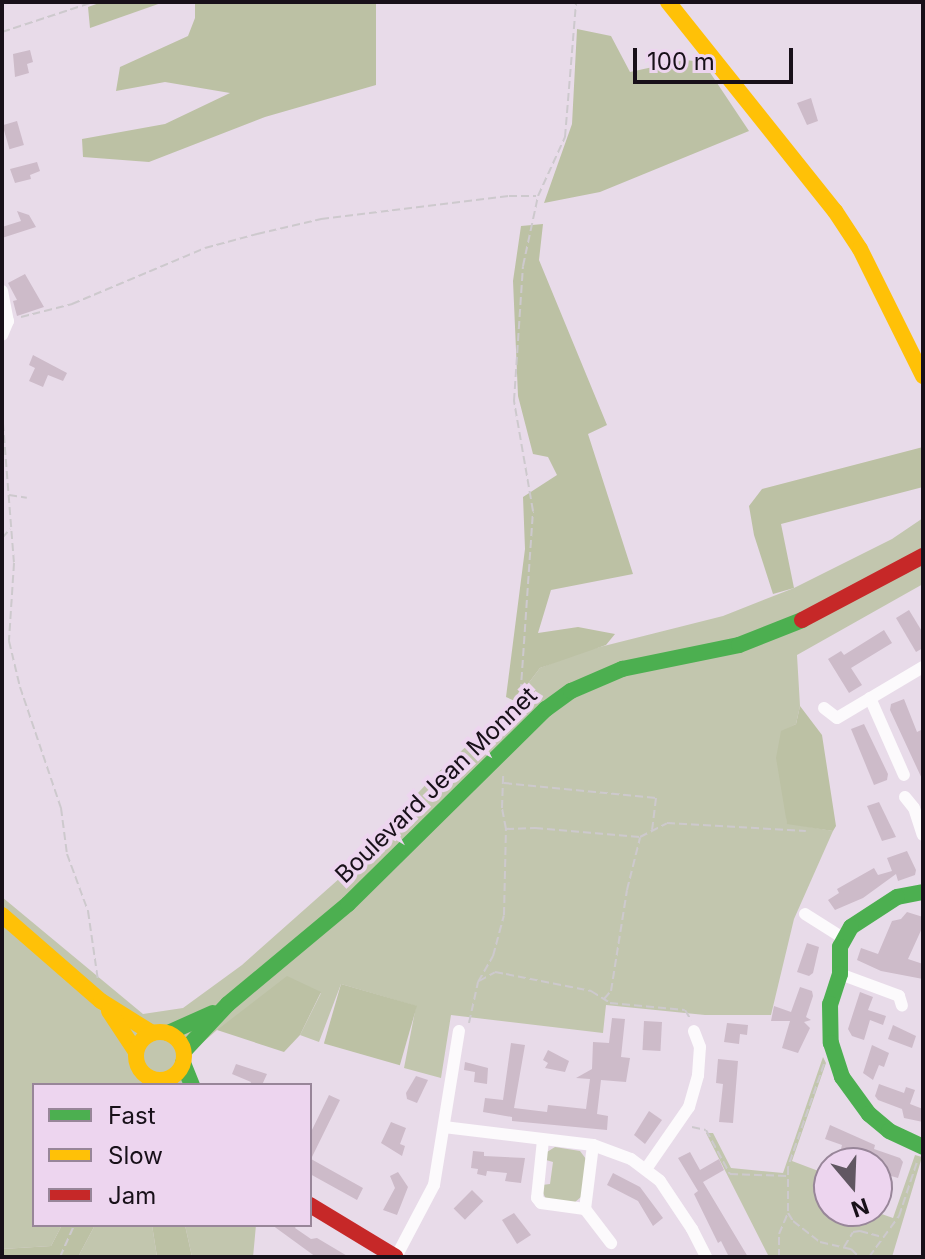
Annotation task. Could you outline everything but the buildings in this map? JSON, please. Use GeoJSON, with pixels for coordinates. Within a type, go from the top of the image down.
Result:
{"type":"FeatureCollection","features":[{"type":"Feature","properties":{"kind":"street"},"geometry":{"type":"LineString","coordinates":[[668,2],[703,50],[835,211],[860,249],[923,376]]}},
{"type":"Feature","properties":{"kind":"street"},"geometry":{"type":"LineString","coordinates":[[2,291],[8,321],[2,335]]}},
{"type":"Feature","properties":{"kind":"street","name":"Boulevard Jean Monnet"},"geometry":{"type":"LineString","coordinates":[[184,1057],[228,1004],[348,904],[546,709],[597,679],[622,669],[739,645],[789,627],[923,556]]}},
{"type":"Feature","properties":{"kind":"street"},"geometry":{"type":"LineString","coordinates":[[824,708],[837,718],[923,667]]}},
{"type":"Feature","properties":{"kind":"street"},"geometry":{"type":"LineString","coordinates":[[870,698],[904,775]]}},
{"type":"Feature","properties":{"kind":"street"},"geometry":{"type":"LineString","coordinates":[[905,797],[914,808],[923,835]]}},
{"type":"Feature","properties":{"kind":"street"},"geometry":{"type":"LineString","coordinates":[[923,892],[897,897],[851,927],[843,938],[840,974],[830,1004],[831,1043],[842,1077],[869,1114],[889,1131],[923,1147]]}},
{"type":"Feature","properties":{"kind":"street"},"geometry":{"type":"LineString","coordinates":[[805,914],[843,938]]}},
{"type":"Feature","properties":{"kind":"street"},"geometry":{"type":"LineString","coordinates":[[2,915],[101,1001],[160,1033],[176,1037],[191,1083]]}},
{"type":"Feature","properties":{"kind":"street"},"geometry":{"type":"LineString","coordinates":[[840,974],[899,996],[902,1006]]}},
{"type":"Feature","properties":{"kind":"street"},"geometry":{"type":"LineString","coordinates":[[101,1001],[136,1052],[143,1073],[168,1082],[176,1075],[184,1057]]}},
{"type":"Feature","properties":{"kind":"street","name":"Boulevard Jean Monnet"},"geometry":{"type":"LineString","coordinates":[[160,1033],[228,1004]]}},
{"type":"Feature","properties":{"kind":"street"},"geometry":{"type":"LineString","coordinates":[[312,1206],[396,1257],[434,1185],[459,1031]]}},
{"type":"Feature","properties":{"kind":"street"},"geometry":{"type":"LineString","coordinates":[[646,1169],[689,1107],[698,1075],[700,1047],[694,1031]]}},
{"type":"Feature","properties":{"kind":"street"},"geometry":{"type":"LineString","coordinates":[[136,1052],[141,1040],[160,1033]]}},
{"type":"Feature","properties":{"kind":"street"},"geometry":{"type":"LineString","coordinates":[[444,1127],[593,1145],[646,1169],[673,1198],[706,1257]]}},
{"type":"Feature","properties":{"kind":"street"},"geometry":{"type":"LineString","coordinates":[[543,1140],[537,1198],[541,1203],[585,1209]]}},
{"type":"Feature","properties":{"kind":"street"},"geometry":{"type":"LineString","coordinates":[[593,1145],[585,1209],[611,1243]]}},
{"type":"Feature","properties":{"kind":"path"},"geometry":{"type":"LineString","coordinates":[[2,32],[93,2]]}},
{"type":"Feature","properties":{"kind":"path"},"geometry":{"type":"LineString","coordinates":[[8,321],[72,304],[205,248],[257,234],[321,219],[509,196],[538,196],[565,137],[576,2]]}},
{"type":"Feature","properties":{"kind":"path","name":"Boulevard Jean Monnet"},"geometry":{"type":"LineString","coordinates":[[529,707],[519,717],[533,511],[514,401],[523,266],[538,196]]}},
{"type":"Feature","properties":{"kind":"path"},"geometry":{"type":"LineString","coordinates":[[2,411],[14,563],[9,641],[20,687],[61,808],[67,854],[88,911],[101,1001]]}},
{"type":"Feature","properties":{"kind":"path"},"geometry":{"type":"LineString","coordinates":[[8,495],[27,498]]}},
{"type":"Feature","properties":{"kind":"path"},"geometry":{"type":"LineString","coordinates":[[2,538],[11,528]]}},
{"type":"Feature","properties":{"kind":"path"},"geometry":{"type":"LineString","coordinates":[[459,1031],[468,1025],[478,982],[493,956],[504,915],[504,783],[496,757]]}},
{"type":"Feature","properties":{"kind":"path"},"geometry":{"type":"LineString","coordinates":[[504,783],[656,798],[652,831]]}},
{"type":"Feature","properties":{"kind":"path"},"geometry":{"type":"LineString","coordinates":[[506,829],[535,828],[640,837],[667,823],[806,831]]}},
{"type":"Feature","properties":{"kind":"path"},"geometry":{"type":"LineString","coordinates":[[604,999],[611,991],[627,890],[640,837]]}},
{"type":"Feature","properties":{"kind":"path"},"geometry":{"type":"LineString","coordinates":[[478,982],[495,972],[591,991],[610,1003],[685,1010],[694,1031]]}},
{"type":"Feature","properties":{"kind":"path"},"geometry":{"type":"LineString","coordinates":[[779,1257],[779,1234],[788,1213],[787,1176],[826,1059],[835,1058]]}},
{"type":"Feature","properties":{"kind":"path"},"geometry":{"type":"LineString","coordinates":[[679,1123],[706,1130],[730,1174],[787,1176]]}},
{"type":"Feature","properties":{"kind":"path"},"geometry":{"type":"LineString","coordinates":[[869,1257],[899,1216],[923,1147]]}},
{"type":"Feature","properties":{"kind":"path"},"geometry":{"type":"LineString","coordinates":[[788,1213],[793,1221],[820,1242],[844,1247],[859,1257]]}},
{"type":"Feature","properties":{"kind":"path"},"geometry":{"type":"LineString","coordinates":[[60,1257],[73,1227]]}},
{"type":"Feature","properties":{"kind":"path"},"geometry":{"type":"LineString","coordinates":[[844,1247],[847,1238],[860,1231],[883,1237]]}},
{"type":"Feature","properties":{"kind":"green space"},"geometry":{"type":"Polygon","coordinates":[[[102,2],[164,2],[90,28],[88,7],[102,2]]]}},
{"type":"Feature","properties":{"kind":"green space"},"geometry":{"type":"Polygon","coordinates":[[[195,2],[376,2],[376,85],[265,117],[149,162],[83,157],[82,139],[165,124],[230,93],[165,82],[116,91],[120,67],[188,36],[195,18],[195,2]]]}},
{"type":"Feature","properties":{"kind":"green space"},"geometry":{"type":"Polygon","coordinates":[[[577,29],[611,36],[630,72],[685,60],[703,62],[749,131],[600,192],[544,203],[572,124],[577,29]]]}},
{"type":"Feature","properties":{"kind":"green space"},"geometry":{"type":"Polygon","coordinates":[[[543,224],[539,260],[607,425],[588,434],[633,574],[551,590],[538,633],[578,627],[615,634],[606,645],[540,668],[515,701],[506,697],[525,549],[523,497],[557,475],[548,457],[533,454],[518,396],[513,281],[521,226],[543,224]]]}},
{"type":"Feature","properties":{"kind":"green space"},"geometry":{"type":"Polygon","coordinates":[[[923,447],[923,487],[781,524],[794,588],[773,594],[754,535],[749,506],[762,489],[923,447]]]}},
{"type":"Feature","properties":{"kind":"green space"},"geometry":{"type":"Polygon","coordinates":[[[923,518],[923,584],[797,655],[800,706],[796,724],[781,732],[787,823],[833,831],[794,919],[771,1015],[705,1015],[606,1005],[603,1033],[451,1015],[441,1078],[404,1068],[416,1006],[341,984],[319,1042],[300,1035],[321,993],[217,1030],[193,1051],[186,1080],[182,1083],[32,1083],[32,1227],[61,1227],[51,1246],[2,1249],[2,897],[143,1014],[183,1008],[242,965],[340,878],[429,781],[515,701],[540,668],[580,652],[723,616],[794,588],[892,539],[923,518]]]}},
{"type":"Feature","properties":{"kind":"green space"},"geometry":{"type":"Polygon","coordinates":[[[800,706],[822,735],[836,826],[833,831],[787,824],[776,758],[781,731],[796,724],[800,706]]]}},
{"type":"Feature","properties":{"kind":"green space"},"geometry":{"type":"Polygon","coordinates":[[[287,976],[321,992],[300,1035],[284,1052],[217,1030],[287,976]]]}},
{"type":"Feature","properties":{"kind":"green space"},"geometry":{"type":"Polygon","coordinates":[[[341,984],[417,1006],[400,1065],[324,1044],[341,984]]]}},
{"type":"Feature","properties":{"kind":"green space"},"geometry":{"type":"Polygon","coordinates":[[[823,1057],[826,1063],[792,1161],[813,1169],[813,1227],[893,1227],[893,1218],[915,1155],[922,1157],[892,1257],[769,1257],[706,1133],[713,1133],[731,1168],[783,1173],[823,1057]]]}},
{"type":"Feature","properties":{"kind":"green space"},"geometry":{"type":"Polygon","coordinates":[[[555,1147],[580,1151],[586,1159],[582,1196],[574,1203],[546,1199],[542,1191],[542,1185],[550,1184],[553,1162],[546,1160],[547,1152],[555,1147]]]}},
{"type":"Feature","properties":{"kind":"green space"},"geometry":{"type":"Polygon","coordinates":[[[61,1227],[94,1227],[78,1257],[2,1257],[2,1249],[51,1246],[61,1227]]]}},
{"type":"Feature","properties":{"kind":"green space"},"geometry":{"type":"Polygon","coordinates":[[[94,1227],[152,1227],[157,1257],[78,1257],[94,1227]]]}},
{"type":"Feature","properties":{"kind":"green space"},"geometry":{"type":"Polygon","coordinates":[[[152,1227],[185,1227],[192,1257],[157,1257],[152,1227]]]}},
{"type":"Feature","properties":{"kind":"green space"},"geometry":{"type":"Polygon","coordinates":[[[185,1227],[256,1227],[253,1257],[192,1257],[185,1227]]]}},
{"type":"Feature","properties":{"kind":"traffic: fast"},"geometry":{"type":"LineString","coordinates":[[184,1051],[228,1004],[348,904],[546,709],[571,691],[622,669],[739,645],[802,620]]}},
{"type":"Feature","properties":{"kind":"traffic: fast"},"geometry":{"type":"LineString","coordinates":[[923,892],[897,897],[851,927],[840,947],[840,974],[830,1004],[831,1043],[842,1077],[869,1114],[889,1131],[923,1147]]}},
{"type":"Feature","properties":{"kind":"traffic: fast"},"geometry":{"type":"LineString","coordinates":[[168,1033],[213,1013]]}},
{"type":"Feature","properties":{"kind":"traffic: fast"},"geometry":{"type":"LineString","coordinates":[[183,1063],[191,1083]]}},
{"type":"Feature","properties":{"kind":"traffic: slow"},"geometry":{"type":"LineString","coordinates":[[668,2],[835,211],[860,249],[923,376]]}},
{"type":"Feature","properties":{"kind":"traffic: slow"},"geometry":{"type":"LineString","coordinates":[[2,915],[101,1001],[152,1033]]}},
{"type":"Feature","properties":{"kind":"traffic: slow"},"geometry":{"type":"LineString","coordinates":[[109,1011],[136,1052]]}},
{"type":"Feature","properties":{"kind":"traffic: slow"},"geometry":{"type":"LineString","coordinates":[[160,1032],[169,1033],[177,1039],[183,1047],[184,1056],[183,1065],[177,1073],[169,1079],[160,1080],[151,1079],[143,1073],[137,1065],[136,1056],[137,1047],[143,1039],[151,1033],[160,1032]]}},
{"type":"Feature","properties":{"kind":"traffic: jam"},"geometry":{"type":"LineString","coordinates":[[802,620],[923,556]]}},
{"type":"Feature","properties":{"kind":"traffic: jam"},"geometry":{"type":"LineString","coordinates":[[312,1206],[396,1257]]}}]}
